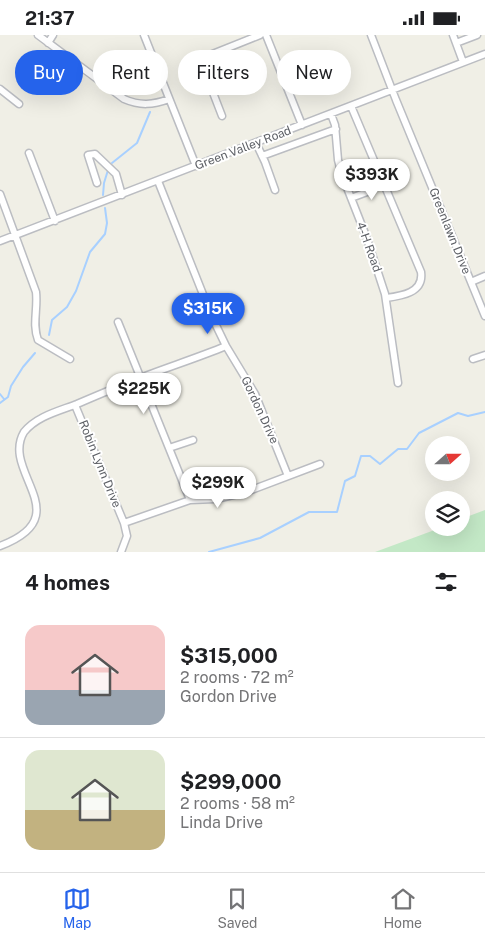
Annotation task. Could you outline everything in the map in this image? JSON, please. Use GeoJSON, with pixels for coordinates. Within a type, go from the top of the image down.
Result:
{"type":"FeatureCollection","features":[{"type":"Feature","properties":{"kind":"street"},"geometry":{"type":"LineString","coordinates":[[38,35],[124,99],[135,104],[146,105],[169,99]]}},
{"type":"Feature","properties":{"kind":"street"},"geometry":{"type":"LineString","coordinates":[[48,43],[53,35]]}},
{"type":"Feature","properties":{"kind":"street"},"geometry":{"type":"LineString","coordinates":[[144,35],[196,166]]}},
{"type":"Feature","properties":{"kind":"street"},"geometry":{"type":"LineString","coordinates":[[222,116],[200,59],[260,35]]}},
{"type":"Feature","properties":{"kind":"street"},"geometry":{"type":"LineString","coordinates":[[266,35],[302,125]]}},
{"type":"Feature","properties":{"kind":"street","name":"Greenlawn Drive"},"geometry":{"type":"LineString","coordinates":[[371,35],[485,316]]}},
{"type":"Feature","properties":{"kind":"street"},"geometry":{"type":"LineString","coordinates":[[453,35],[463,62]]}},
{"type":"Feature","properties":{"kind":"street"},"geometry":{"type":"LineString","coordinates":[[456,43],[477,35]]}},
{"type":"Feature","properties":{"kind":"street","name":"Green Valley Road"},"geometry":{"type":"LineString","coordinates":[[0,241],[485,54]]}},
{"type":"Feature","properties":{"kind":"street"},"geometry":{"type":"LineString","coordinates":[[0,89],[19,104]]}},
{"type":"Feature","properties":{"kind":"street"},"geometry":{"type":"LineString","coordinates":[[351,106],[422,277],[420,284],[406,295],[386,298]]}},
{"type":"Feature","properties":{"kind":"street","name":"4-H Road"},"geometry":{"type":"LineString","coordinates":[[331,114],[336,129],[338,160],[381,278],[386,298],[398,383]]}},
{"type":"Feature","properties":{"kind":"street"},"geometry":{"type":"LineString","coordinates":[[262,156],[336,129]]}},
{"type":"Feature","properties":{"kind":"street"},"geometry":{"type":"LineString","coordinates":[[256,143],[275,190]]}},
{"type":"Feature","properties":{"kind":"street"},"geometry":{"type":"LineString","coordinates":[[28,153],[55,221]]}},
{"type":"Feature","properties":{"kind":"street"},"geometry":{"type":"LineString","coordinates":[[97,183],[88,155],[95,154],[116,174],[122,195]]}},
{"type":"Feature","properties":{"kind":"street","name":"Gordon Drive"},"geometry":{"type":"LineString","coordinates":[[158,181],[212,317],[226,346],[254,394],[288,475]]}},
{"type":"Feature","properties":{"kind":"street"},"geometry":{"type":"LineString","coordinates":[[351,198],[367,192],[383,182]]}},
{"type":"Feature","properties":{"kind":"street"},"geometry":{"type":"LineString","coordinates":[[0,195],[36,292],[38,306],[34,325],[38,340],[70,359]]}},
{"type":"Feature","properties":{"kind":"street"},"geometry":{"type":"LineString","coordinates":[[471,282],[485,276]]}},
{"type":"Feature","properties":{"kind":"street"},"geometry":{"type":"LineString","coordinates":[[118,322],[190,500]]}},
{"type":"Feature","properties":{"kind":"street"},"geometry":{"type":"LineString","coordinates":[[0,546],[22,536],[30,528],[34,518],[32,500],[18,463],[18,444],[23,433],[32,424],[48,415],[140,377],[226,346]]}},
{"type":"Feature","properties":{"kind":"street"},"geometry":{"type":"LineString","coordinates":[[473,359],[485,355]]}},
{"type":"Feature","properties":{"kind":"street","name":"Robin Lynn Drive"},"geometry":{"type":"LineString","coordinates":[[75,405],[124,523]]}},
{"type":"Feature","properties":{"kind":"street"},"geometry":{"type":"LineString","coordinates":[[169,448],[193,440]]}},
{"type":"Feature","properties":{"kind":"street"},"geometry":{"type":"LineString","coordinates":[[121,552],[126,536],[124,523],[190,500],[216,499],[231,496],[320,464]]}},
{"type":"Feature","properties":{"kind":"green space"},"geometry":{"type":"Polygon","coordinates":[[[485,510],[485,552],[375,552],[425,534],[425,536],[470,536],[470,516],[485,510]]]}},
{"type":"Feature","properties":{"kind":"waterway"},"geometry":{"type":"LineString","coordinates":[[112,163],[137,143],[150,112]]}},
{"type":"Feature","properties":{"kind":"waterway"},"geometry":{"type":"LineString","coordinates":[[103,195],[108,170]]}},
{"type":"Feature","properties":{"kind":"waterway"},"geometry":{"type":"LineString","coordinates":[[49,335],[52,320],[67,307],[76,291],[90,252],[105,234],[107,223],[105,208]]}},
{"type":"Feature","properties":{"kind":"waterway"},"geometry":{"type":"LineString","coordinates":[[0,403],[8,397],[11,386],[35,353]]}},
{"type":"Feature","properties":{"kind":"waterway"},"geometry":{"type":"LineString","coordinates":[[0,394],[4,399]]}},
{"type":"Feature","properties":{"kind":"waterway"},"geometry":{"type":"LineString","coordinates":[[209,552],[260,538],[309,512],[337,512],[345,481],[355,476],[361,456],[370,456],[380,464],[398,449],[407,449],[419,433],[458,413],[468,416],[485,412]]}}]}
